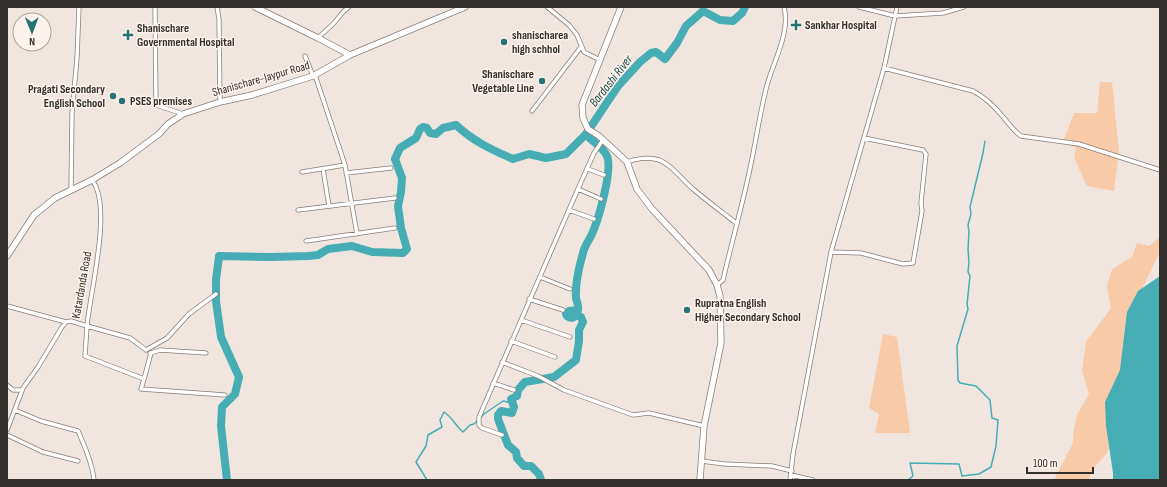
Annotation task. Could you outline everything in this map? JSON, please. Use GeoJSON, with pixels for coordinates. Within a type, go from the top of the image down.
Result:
{"type":"FeatureCollection","features":[{"type":"Feature","properties":{"kind":"street"},"geometry":{"type":"LineString","coordinates":[[71,190],[72,113],[77,58],[79,7]]}},
{"type":"Feature","properties":{"kind":"street"},"geometry":{"type":"LineString","coordinates":[[156,7],[156,105],[183,114]]}},
{"type":"Feature","properties":{"kind":"street"},"geometry":{"type":"LineString","coordinates":[[217,7],[219,19],[220,102]]}},
{"type":"Feature","properties":{"kind":"street"},"geometry":{"type":"LineString","coordinates":[[255,7],[350,55]]}},
{"type":"Feature","properties":{"kind":"street"},"geometry":{"type":"LineString","coordinates":[[318,38],[349,7]]}},
{"type":"Feature","properties":{"kind":"street","name":"Shanischare-Jaypur Road"},"geometry":{"type":"LineString","coordinates":[[7,256],[34,215],[55,198],[92,180],[120,163],[137,151],[168,124],[183,114],[220,102],[252,95],[314,76],[350,55],[465,7]]}},
{"type":"Feature","properties":{"kind":"street"},"geometry":{"type":"LineString","coordinates":[[547,7],[569,25],[577,35],[584,52],[600,60]]}},
{"type":"Feature","properties":{"kind":"street"},"geometry":{"type":"LineString","coordinates":[[621,7],[582,105],[583,118],[588,129],[603,140],[627,162],[637,189],[652,209],[709,270],[718,285],[720,296],[720,343],[718,360],[704,426],[700,480]]}},
{"type":"Feature","properties":{"kind":"street"},"geometry":{"type":"LineString","coordinates":[[718,285],[723,280],[751,164],[769,78],[785,27],[786,16],[784,7]]}},
{"type":"Feature","properties":{"kind":"street"},"geometry":{"type":"LineString","coordinates":[[859,7],[895,16],[943,14],[964,7]]}},
{"type":"Feature","properties":{"kind":"street"},"geometry":{"type":"LineString","coordinates":[[790,480],[793,454],[831,252],[884,68],[897,7]]}},
{"type":"Feature","properties":{"kind":"street"},"geometry":{"type":"LineString","coordinates":[[532,111],[581,47]]}},
{"type":"Feature","properties":{"kind":"street"},"geometry":{"type":"LineString","coordinates":[[305,56],[314,76],[345,165],[357,234]]}},
{"type":"Feature","properties":{"kind":"street"},"geometry":{"type":"LineString","coordinates":[[884,68],[973,91],[982,96],[1004,117],[1015,132],[1021,136],[1079,144],[1160,170]]}},
{"type":"Feature","properties":{"kind":"street"},"geometry":{"type":"LineString","coordinates":[[831,252],[861,253],[902,264],[913,263],[922,212],[921,203],[926,154],[923,150],[864,138]]}},
{"type":"Feature","properties":{"kind":"street"},"geometry":{"type":"LineString","coordinates":[[502,435],[482,428],[478,421],[529,299],[578,189],[598,147],[603,140]]}},
{"type":"Feature","properties":{"kind":"street"},"geometry":{"type":"LineString","coordinates":[[627,162],[632,160],[654,159],[660,161],[673,170],[691,188],[736,223]]}},
{"type":"Feature","properties":{"kind":"street"},"geometry":{"type":"LineString","coordinates":[[302,172],[345,165]]}},
{"type":"Feature","properties":{"kind":"street"},"geometry":{"type":"LineString","coordinates":[[346,173],[391,168]]}},
{"type":"Feature","properties":{"kind":"street"},"geometry":{"type":"LineString","coordinates":[[323,169],[329,206]]}},
{"type":"Feature","properties":{"kind":"street"},"geometry":{"type":"LineString","coordinates":[[588,169],[604,175]]}},
{"type":"Feature","properties":{"kind":"street","name":"Katardanda Road"},"geometry":{"type":"LineString","coordinates":[[7,430],[22,390],[66,322],[71,321],[87,326],[101,225],[100,201],[95,184],[92,180]]}},
{"type":"Feature","properties":{"kind":"street"},"geometry":{"type":"LineString","coordinates":[[578,189],[601,199]]}},
{"type":"Feature","properties":{"kind":"street"},"geometry":{"type":"LineString","coordinates":[[298,210],[351,202],[395,198]]}},
{"type":"Feature","properties":{"kind":"street"},"geometry":{"type":"LineString","coordinates":[[569,210],[594,218]]}},
{"type":"Feature","properties":{"kind":"street"},"geometry":{"type":"LineString","coordinates":[[306,241],[395,228]]}},
{"type":"Feature","properties":{"kind":"street"},"geometry":{"type":"LineString","coordinates":[[540,277],[570,289]]}},
{"type":"Feature","properties":{"kind":"street"},"geometry":{"type":"LineString","coordinates":[[146,350],[167,338],[189,314],[216,294]]}},
{"type":"Feature","properties":{"kind":"street"},"geometry":{"type":"LineString","coordinates":[[529,299],[563,310]]}},
{"type":"Feature","properties":{"kind":"street"},"geometry":{"type":"LineString","coordinates":[[7,306],[66,322]]}},
{"type":"Feature","properties":{"kind":"street"},"geometry":{"type":"LineString","coordinates":[[520,320],[570,337]]}},
{"type":"Feature","properties":{"kind":"street"},"geometry":{"type":"LineString","coordinates":[[144,379],[84,356],[87,326],[130,338],[151,353],[160,350],[206,353]]}},
{"type":"Feature","properties":{"kind":"street"},"geometry":{"type":"LineString","coordinates":[[511,341],[555,358]]}},
{"type":"Feature","properties":{"kind":"street"},"geometry":{"type":"LineString","coordinates":[[151,353],[141,390],[225,395]]}},
{"type":"Feature","properties":{"kind":"street"},"geometry":{"type":"LineString","coordinates":[[502,362],[538,376],[564,390],[634,415],[648,413],[704,426]]}},
{"type":"Feature","properties":{"kind":"street"},"geometry":{"type":"LineString","coordinates":[[493,383],[514,390]]}},
{"type":"Feature","properties":{"kind":"street"},"geometry":{"type":"LineString","coordinates":[[7,385],[13,390],[22,390]]}},
{"type":"Feature","properties":{"kind":"street"},"geometry":{"type":"LineString","coordinates":[[15,410],[41,421],[78,431],[93,472],[94,480]]}},
{"type":"Feature","properties":{"kind":"street"},"geometry":{"type":"LineString","coordinates":[[7,435],[43,452],[78,461]]}},
{"type":"Feature","properties":{"kind":"street"},"geometry":{"type":"LineString","coordinates":[[701,461],[726,464],[772,466],[792,471]]}},
{"type":"Feature","properties":{"kind":"street"},"geometry":{"type":"LineString","coordinates":[[791,475],[813,480]]}},
{"type":"Feature","properties":{"kind":"shaded area"},"geometry":{"type":"Polygon","coordinates":[[[1100,82],[1112,82],[1119,152],[1114,191],[1087,186],[1074,158],[1076,148],[1063,142],[1074,113],[1097,113],[1100,82]]]}},
{"type":"Feature","properties":{"kind":"shaded area"},"geometry":{"type":"Polygon","coordinates":[[[1160,237],[1160,252],[1135,303],[1119,418],[1107,453],[1094,468],[1088,480],[1054,480],[1073,443],[1073,433],[1077,415],[1089,394],[1082,371],[1086,342],[1111,308],[1107,286],[1112,269],[1132,257],[1137,243],[1149,246],[1160,237]]]}},
{"type":"Feature","properties":{"kind":"shaded area"},"geometry":{"type":"Polygon","coordinates":[[[883,334],[897,337],[910,433],[875,433],[879,414],[869,408],[883,334]]]}},
{"type":"Feature","properties":{"kind":"water"},"geometry":{"type":"Polygon","coordinates":[[[1160,276],[1160,480],[1113,480],[1106,426],[1105,402],[1120,370],[1127,312],[1138,291],[1160,276]]]}},
{"type":"Feature","properties":{"kind":"waterway","name":"Bardashi River"},"geometry":{"type":"LineString","coordinates":[[227,480],[221,426],[222,407],[235,394],[239,377],[221,337],[216,301],[216,280],[219,256],[308,256],[318,255],[328,249],[352,246],[372,252],[403,253],[407,249],[401,228],[398,206],[402,178],[395,159],[400,148],[416,138],[420,129],[423,127],[427,128],[430,133],[436,134],[443,128],[456,125],[483,145],[513,159],[529,154],[546,158],[566,154],[586,134],[618,86],[640,62],[651,53],[656,52],[665,59],[677,43],[686,26],[703,11],[720,20],[733,21],[742,13],[745,7]]}},
{"type":"Feature","properties":{"kind":"waterway"},"geometry":{"type":"LineString","coordinates":[[541,480],[539,474],[531,466],[524,466],[517,458],[516,452],[508,445],[498,419],[498,415],[501,411],[512,413],[514,407],[511,399],[517,396],[518,390],[525,382],[554,377],[576,360],[579,330],[583,322],[581,317],[577,315],[571,318],[566,314],[569,311],[578,310],[576,293],[579,270],[584,249],[594,229],[601,208],[608,172],[607,156],[586,134]]}},
{"type":"Feature","properties":{"kind":"waterway"},"geometry":{"type":"LineString","coordinates":[[908,480],[913,476],[910,463],[959,464],[962,476],[979,474],[991,467],[996,446],[998,420],[992,418],[990,400],[976,386],[960,383],[958,380],[957,346],[968,309],[967,304],[970,276],[968,272],[968,225],[971,214],[970,207],[985,141]]}},
{"type":"Feature","properties":{"kind":"waterway"},"geometry":{"type":"LineString","coordinates":[[427,480],[416,462],[426,446],[428,435],[442,427],[440,420],[444,412],[463,432],[484,414],[503,401],[513,403]]}},
{"type":"Feature","properties":{"kind":"place","name":"Sankhar Hospital"},"geometry":{"type":"Point","coordinates":[796,25]}},
{"type":"Feature","properties":{"kind":"place","name":"Shanischare Governmental Hospital"},"geometry":{"type":"Point","coordinates":[128,35]}},
{"type":"Feature","properties":{"kind":"place","name":"shanischarea high schhol"},"geometry":{"type":"Point","coordinates":[504,42]}},
{"type":"Feature","properties":{"kind":"place","name":"Shanischare Vegetable Line"},"geometry":{"type":"Point","coordinates":[542,81]}},
{"type":"Feature","properties":{"kind":"place","name":"Pragati Secondary English School"},"geometry":{"type":"Point","coordinates":[113,96]}},
{"type":"Feature","properties":{"kind":"place","name":"PSES premises"},"geometry":{"type":"Point","coordinates":[122,101]}},
{"type":"Feature","properties":{"kind":"place","name":"Rupratna English Higher Secondary School"},"geometry":{"type":"Point","coordinates":[687,310]}}]}
